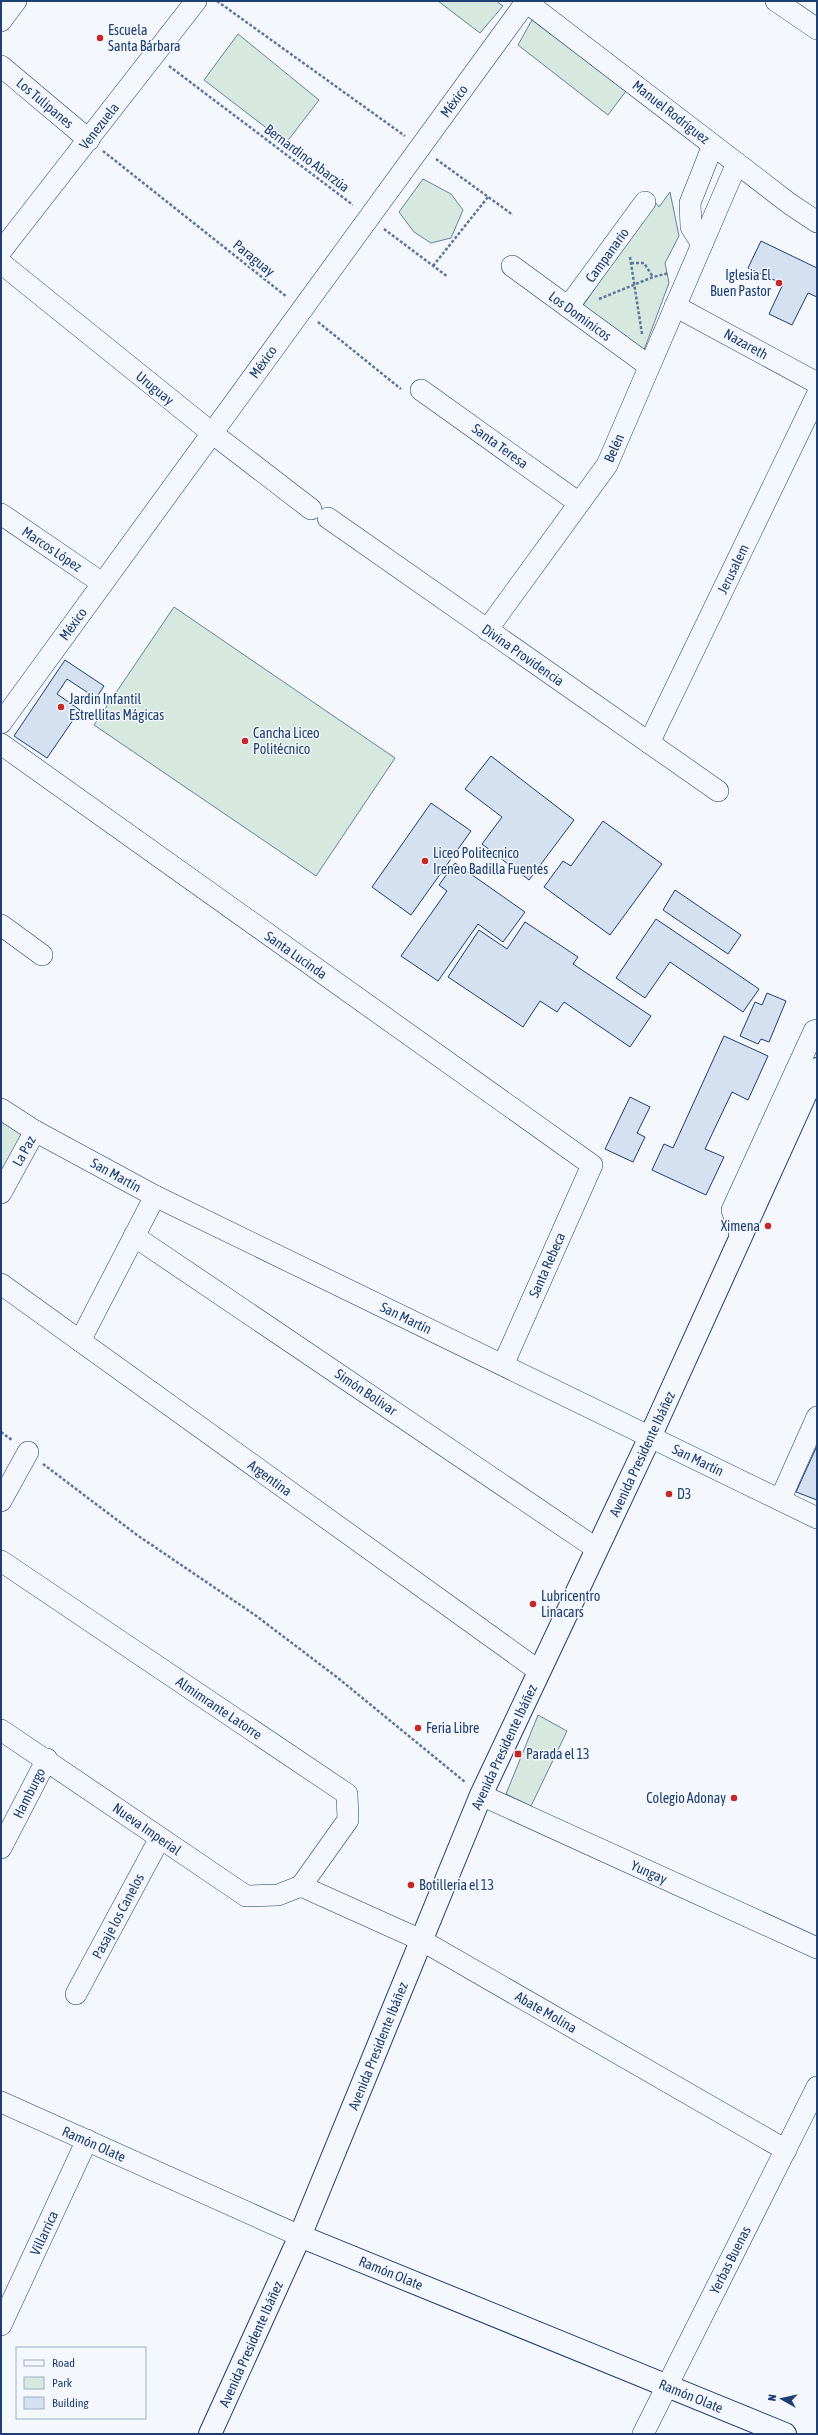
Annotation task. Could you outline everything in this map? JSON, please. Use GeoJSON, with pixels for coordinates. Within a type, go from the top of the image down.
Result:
{"type":"FeatureCollection","features":[{"type":"Feature","properties":{"kind":"main road","name":"Avenida Presidente Ibáñez"},"geometry":{"type":"LineString","coordinates":[[214,2433],[300,2236],[481,1795],[650,1437],[816,1076]]}},
{"type":"Feature","properties":{"kind":"main road","name":"Ramón Olate"},"geometry":{"type":"LineString","coordinates":[[300,2236],[785,2434]]}},
{"type":"Feature","properties":{"kind":"street"},"geometry":{"type":"LineString","coordinates":[[1,21],[16,1]]}},
{"type":"Feature","properties":{"kind":"street","name":"Venezuela"},"geometry":{"type":"LineString","coordinates":[[1,251],[196,1]]}},
{"type":"Feature","properties":{"kind":"street"},"geometry":{"type":"LineString","coordinates":[[776,1],[817,29]]}},
{"type":"Feature","properties":{"kind":"street","name":"México"},"geometry":{"type":"LineString","coordinates":[[1,723],[526,2]]}},
{"type":"Feature","properties":{"kind":"street","name":"Manuel Rodríguez"},"geometry":{"type":"LineString","coordinates":[[526,2],[713,145],[817,222]]}},
{"type":"Feature","properties":{"kind":"street","name":"Los Tulipanes"},"geometry":{"type":"LineString","coordinates":[[1,66],[89,140]]}},
{"type":"Feature","properties":{"kind":"street"},"geometry":{"type":"LineString","coordinates":[[702,244],[691,227],[690,203],[713,145]]}},
{"type":"Feature","properties":{"kind":"street","name":"Belén"},"geometry":{"type":"LineString","coordinates":[[487,630],[607,465],[737,163]]}},
{"type":"Feature","properties":{"kind":"street","name":"Campanario"},"geometry":{"type":"LineString","coordinates":[[568,307],[645,202]]}},
{"type":"Feature","properties":{"kind":"street","name":"Uruguay"},"geometry":{"type":"LineString","coordinates":[[1,263],[212,433],[320,513]]}},
{"type":"Feature","properties":{"kind":"street","name":"Los Dominicos"},"geometry":{"type":"LineString","coordinates":[[512,266],[649,366]]}},
{"type":"Feature","properties":{"kind":"street","name":"Nazareth"},"geometry":{"type":"LineString","coordinates":[[675,306],[817,383]]}},
{"type":"Feature","properties":{"kind":"street","name":"Santa Teresa"},"geometry":{"type":"LineString","coordinates":[[414,391],[579,503]]}},
{"type":"Feature","properties":{"kind":"street","name":"Jerusalem"},"geometry":{"type":"LineString","coordinates":[[649,743],[817,395]]}},
{"type":"Feature","properties":{"kind":"street","name":"Divina Providencia"},"geometry":{"type":"LineString","coordinates":[[320,513],[718,792]]}},
{"type":"Feature","properties":{"kind":"street","name":"Marcos López"},"geometry":{"type":"LineString","coordinates":[[1,514],[102,583]]}},
{"type":"Feature","properties":{"kind":"street","name":"Santa Lucinda"},"geometry":{"type":"LineString","coordinates":[[1,744],[592,1165]]}},
{"type":"Feature","properties":{"kind":"street"},"geometry":{"type":"LineString","coordinates":[[1,925],[42,955]]}},
{"type":"Feature","properties":{"kind":"street"},"geometry":{"type":"LineString","coordinates":[[741,1237],[732,1210],[814,1031],[817,1030]]}},
{"type":"Feature","properties":{"kind":"street","name":"San Martín"},"geometry":{"type":"LineString","coordinates":[[1,1110],[35,1131],[155,1196],[817,1518]]}},
{"type":"Feature","properties":{"kind":"street","name":"La Paz"},"geometry":{"type":"LineString","coordinates":[[1,1193],[35,1131]]}},
{"type":"Feature","properties":{"kind":"street","name":"Santa Rebeca"},"geometry":{"type":"LineString","coordinates":[[503,1365],[592,1165]]}},
{"type":"Feature","properties":{"kind":"street"},"geometry":{"type":"LineString","coordinates":[[80,1341],[155,1196]]}},
{"type":"Feature","properties":{"kind":"street","name":"Simón Bolívar"},"geometry":{"type":"LineString","coordinates":[[134,1236],[597,1549]]}},
{"type":"Feature","properties":{"kind":"street","name":"Argentina"},"geometry":{"type":"LineString","coordinates":[[1,1284],[540,1671]]}},
{"type":"Feature","properties":{"kind":"street"},"geometry":{"type":"LineString","coordinates":[[780,1500],[817,1417]]}},
{"type":"Feature","properties":{"kind":"street"},"geometry":{"type":"LineString","coordinates":[[1,1501],[28,1452]]}},
{"type":"Feature","properties":{"kind":"street","name":"Almimrante Latorre"},"geometry":{"type":"LineString","coordinates":[[1,1561],[347,1794],[348,1820],[301,1886]]}},
{"type":"Feature","properties":{"kind":"street","name":"Nueva Imperial"},"geometry":{"type":"LineString","coordinates":[[1,1730],[47,1759],[246,1896],[278,1895],[301,1886]]}},
{"type":"Feature","properties":{"kind":"street","name":"Hamburgo"},"geometry":{"type":"LineString","coordinates":[[1,1848],[47,1759]]}},
{"type":"Feature","properties":{"kind":"street","name":"Yungay"},"geometry":{"type":"LineString","coordinates":[[481,1795],[817,1948]]}},
{"type":"Feature","properties":{"kind":"street","name":"Pasaje los Canelos"},"geometry":{"type":"LineString","coordinates":[[76,1994],[160,1838]]}},
{"type":"Feature","properties":{"kind":"street","name":"Abate Molina"},"geometry":{"type":"LineString","coordinates":[[301,1886],[421,1940],[786,2150]]}},
{"type":"Feature","properties":{"kind":"street","name":"Yerbas Buenas"},"geometry":{"type":"LineString","coordinates":[[643,2434],[817,2087]]}},
{"type":"Feature","properties":{"kind":"street","name":"Ramón Olate"},"geometry":{"type":"LineString","coordinates":[[1,2102],[300,2236]]}},
{"type":"Feature","properties":{"kind":"street","name":"Villarrica"},"geometry":{"type":"LineString","coordinates":[[1,2325],[87,2140]]}},
{"type":"Feature","properties":{"kind":"path"},"geometry":{"type":"LineString","coordinates":[[217,1],[513,215]]}},
{"type":"Feature","properties":{"kind":"path","name":"Bernardino Abarzúa"},"geometry":{"type":"LineString","coordinates":[[154,55],[448,277]]}},
{"type":"Feature","properties":{"kind":"path","name":"Paraguay"},"geometry":{"type":"LineString","coordinates":[[89,140],[302,309],[414,391]]}},
{"type":"Feature","properties":{"kind":"path"},"geometry":{"type":"LineString","coordinates":[[433,266],[488,197]]}},
{"type":"Feature","properties":{"kind":"path"},"geometry":{"type":"LineString","coordinates":[[621,236],[628,244],[642,335]]}},
{"type":"Feature","properties":{"kind":"path"},"geometry":{"type":"LineString","coordinates":[[631,263],[644,263],[653,277]]}},
{"type":"Feature","properties":{"kind":"path"},"geometry":{"type":"LineString","coordinates":[[597,300],[666,272],[687,279]]}},
{"type":"Feature","properties":{"kind":"path"},"geometry":{"type":"LineString","coordinates":[[1,1432],[137,1535],[256,1616],[306,1654],[481,1795]]}},
{"type":"Feature","properties":{"kind":"green space"},"geometry":{"type":"Polygon","coordinates":[[[438,1],[496,1],[503,6],[480,33],[438,1]]]}},
{"type":"Feature","properties":{"kind":"green space"},"geometry":{"type":"Polygon","coordinates":[[[532,20],[626,91],[608,115],[518,45],[532,20]]]}},
{"type":"Feature","properties":{"kind":"green space"},"geometry":{"type":"Polygon","coordinates":[[[238,34],[319,100],[286,143],[204,80],[238,34]]]}},
{"type":"Feature","properties":{"kind":"green space"},"geometry":{"type":"Polygon","coordinates":[[[423,179],[451,194],[463,210],[451,238],[431,243],[414,232],[399,212],[423,179]]]}},
{"type":"Feature","properties":{"kind":"green space"},"geometry":{"type":"Polygon","coordinates":[[[670,192],[679,236],[665,263],[669,283],[644,350],[582,307],[655,202],[659,207],[670,192]]]}},
{"type":"Feature","properties":{"kind":"green space","name":"Cancha Liceo Politécnico"},"geometry":{"type":"Polygon","coordinates":[[[174,607],[395,758],[316,876],[94,725],[174,607]]]}},
{"type":"Feature","properties":{"kind":"green space"},"geometry":{"type":"Polygon","coordinates":[[[1,1121],[27,1136],[1,1180],[1,1121]]]}},
{"type":"Feature","properties":{"kind":"green space"},"geometry":{"type":"Polygon","coordinates":[[[538,1715],[567,1731],[531,1806],[506,1794],[538,1715]]]}},
{"type":"Feature","properties":{"kind":"building"},"geometry":{"type":"Polygon","coordinates":[[[761,241],[817,268],[817,297],[808,293],[792,325],[769,314],[783,284],[748,268],[761,241]]]}},
{"type":"Feature","properties":{"kind":"building"},"geometry":{"type":"Polygon","coordinates":[[[65,660],[104,686],[96,698],[67,679],[57,694],[80,710],[47,758],[14,736],[65,660]]]}},
{"type":"Feature","properties":{"kind":"building"},"geometry":{"type":"Polygon","coordinates":[[[491,756],[574,820],[529,880],[482,844],[502,817],[465,789],[491,756]]]}},
{"type":"Feature","properties":{"kind":"building"},"geometry":{"type":"Polygon","coordinates":[[[431,803],[471,831],[411,915],[372,887],[431,803]]]}},
{"type":"Feature","properties":{"kind":"building"},"geometry":{"type":"Polygon","coordinates":[[[603,821],[662,864],[610,935],[544,887],[563,861],[571,866],[603,821]]]}},
{"type":"Feature","properties":{"kind":"building"},"geometry":{"type":"Polygon","coordinates":[[[455,863],[525,912],[503,942],[478,924],[438,981],[401,956],[447,891],[439,885],[455,863]]]}},
{"type":"Feature","properties":{"kind":"building"},"geometry":{"type":"Polygon","coordinates":[[[675,890],[741,935],[728,954],[663,910],[675,890]]]}},
{"type":"Feature","properties":{"kind":"building"},"geometry":{"type":"Polygon","coordinates":[[[656,919],[759,989],[743,1012],[670,962],[645,998],[616,978],[656,919]]]}},
{"type":"Feature","properties":{"kind":"building"},"geometry":{"type":"Polygon","coordinates":[[[525,922],[578,957],[573,964],[651,1016],[630,1047],[564,1002],[557,1012],[540,1001],[523,1027],[448,977],[479,930],[507,949],[525,922]]]}},
{"type":"Feature","properties":{"kind":"building"},"geometry":{"type":"Polygon","coordinates":[[[767,993],[786,1001],[769,1042],[761,1039],[758,1044],[740,1036],[755,1002],[762,1005],[767,993]]]}},
{"type":"Feature","properties":{"kind":"building"},"geometry":{"type":"Polygon","coordinates":[[[724,1036],[768,1056],[748,1100],[732,1092],[705,1149],[724,1157],[706,1195],[652,1170],[664,1144],[673,1148],[724,1036]]]}},
{"type":"Feature","properties":{"kind":"building"},"geometry":{"type":"Polygon","coordinates":[[[630,1097],[650,1107],[637,1133],[645,1137],[633,1162],[605,1149],[630,1097]]]}},
{"type":"Feature","properties":{"kind":"building"},"geometry":{"type":"Polygon","coordinates":[[[817,1446],[817,1500],[796,1492],[817,1446]]]}},
{"type":"Feature","properties":{"kind":"place","name":"Escuela Santa Bárbara"},"geometry":{"type":"Point","coordinates":[100,38]}},
{"type":"Feature","properties":{"kind":"place","name":"Iglesia El Buen Pastor"},"geometry":{"type":"Point","coordinates":[779,283]}},
{"type":"Feature","properties":{"kind":"place","name":"Jardin Infantil Estrellitas Mágicas"},"geometry":{"type":"Point","coordinates":[61,707]}},
{"type":"Feature","properties":{"kind":"place","name":"Cancha Liceo Politécnico"},"geometry":{"type":"Point","coordinates":[245,741]}},
{"type":"Feature","properties":{"kind":"place","name":"Liceo Politecnico Ireneo Badilla Fuentes"},"geometry":{"type":"Point","coordinates":[425,861]}},
{"type":"Feature","properties":{"kind":"place","name":"Ximena"},"geometry":{"type":"Point","coordinates":[768,1226]}},
{"type":"Feature","properties":{"kind":"place","name":"D3"},"geometry":{"type":"Point","coordinates":[669,1494]}},
{"type":"Feature","properties":{"kind":"place","name":"Lubricentro Linacars"},"geometry":{"type":"Point","coordinates":[533,1604]}},
{"type":"Feature","properties":{"kind":"place","name":"Feria Libre"},"geometry":{"type":"Point","coordinates":[418,1728]}},
{"type":"Feature","properties":{"kind":"place","name":"Parada el 13"},"geometry":{"type":"Point","coordinates":[518,1754]}},
{"type":"Feature","properties":{"kind":"place","name":"Colegio Adonay"},"geometry":{"type":"Point","coordinates":[734,1798]}},
{"type":"Feature","properties":{"kind":"place","name":"Botilleria el 13"},"geometry":{"type":"Point","coordinates":[411,1885]}}]}
